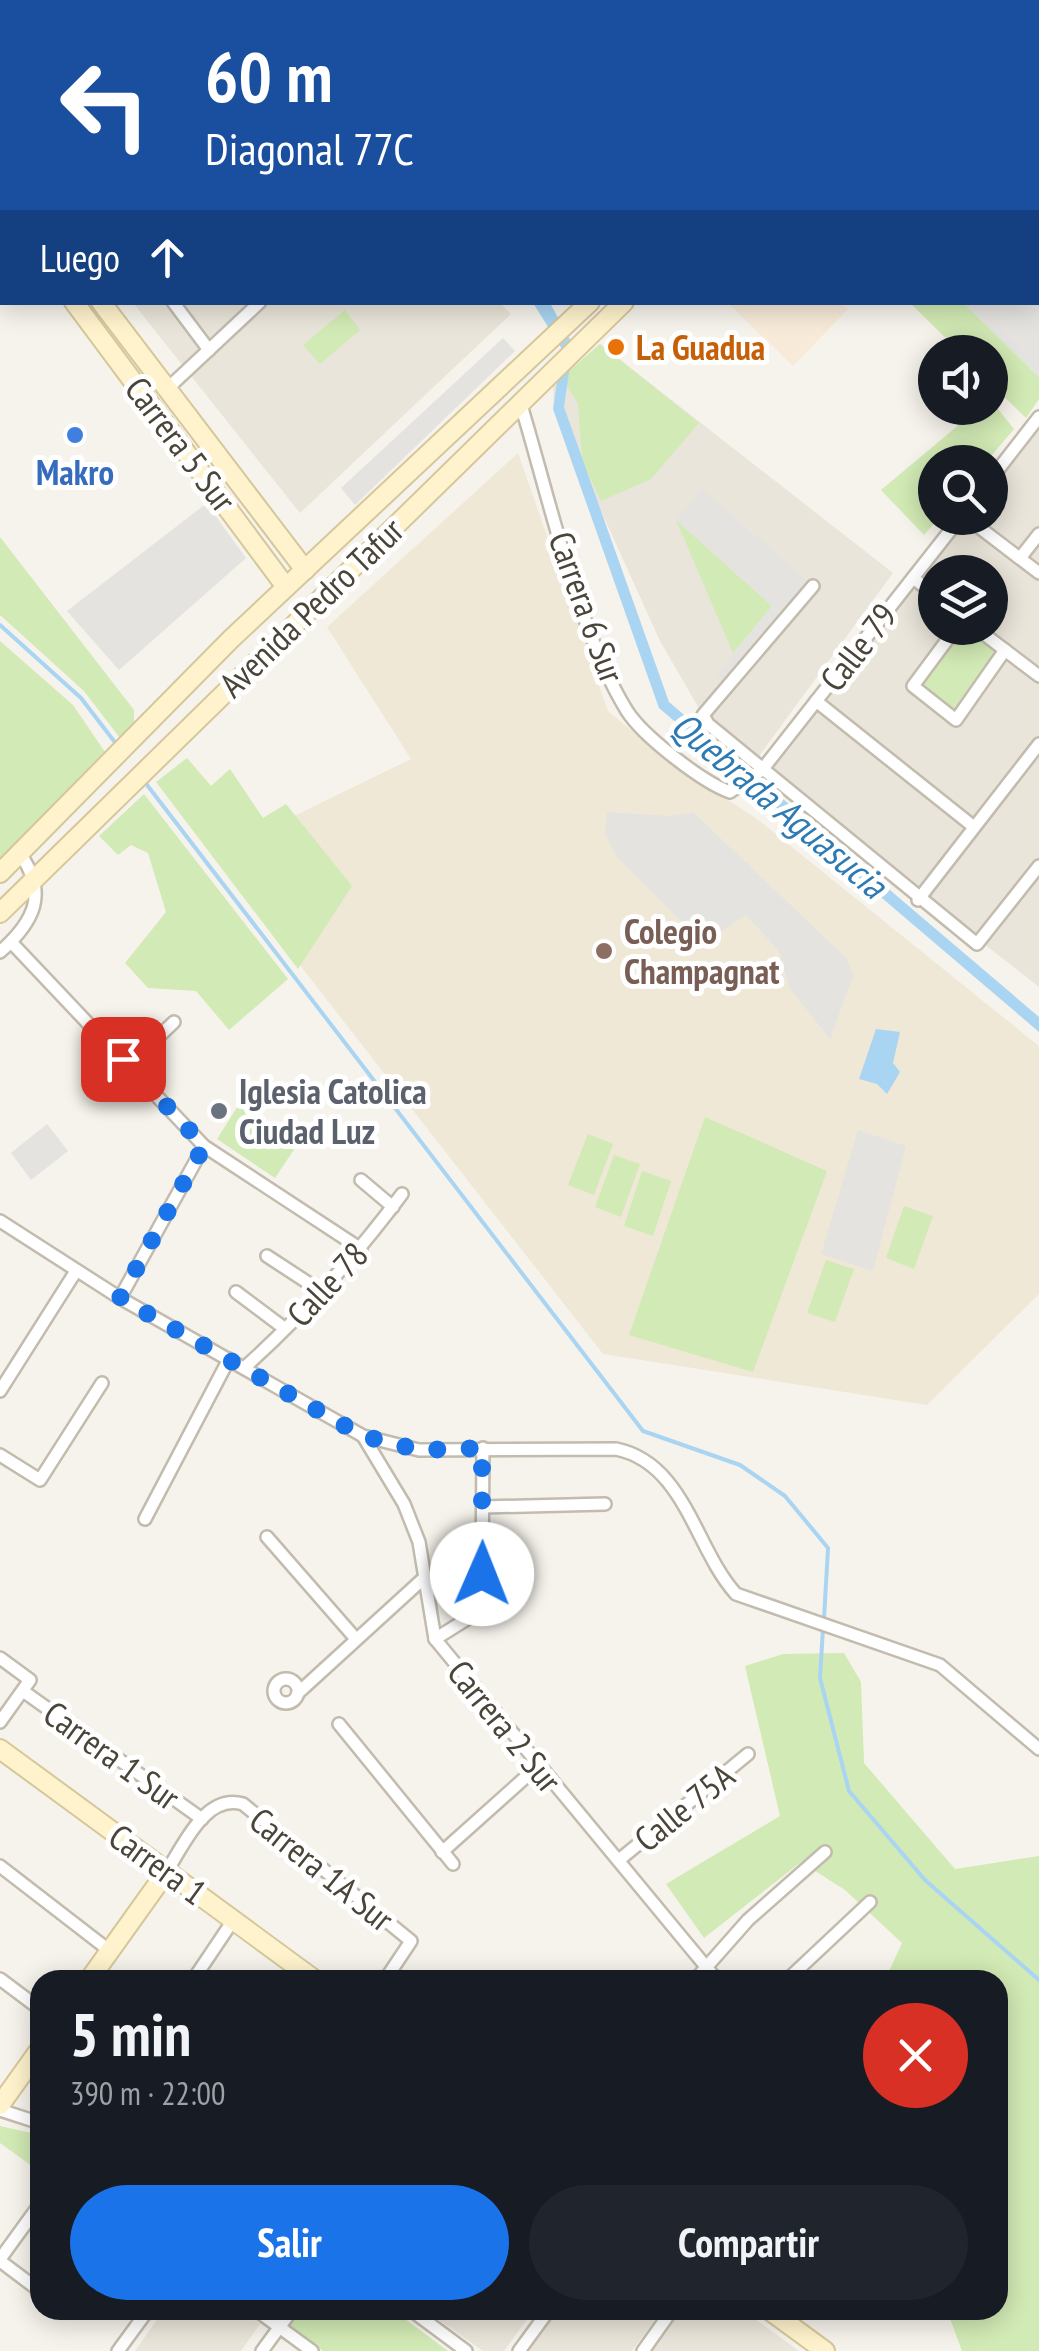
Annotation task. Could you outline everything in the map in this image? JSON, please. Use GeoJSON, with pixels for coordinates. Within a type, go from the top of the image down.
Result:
{"type":"FeatureCollection","features":[{"type":"Feature","properties":{"kind":"main road","name":"Carrera 5 Sur"},"geometry":{"type":"LineString","coordinates":[[76,305],[286,587]]}},
{"type":"Feature","properties":{"kind":"main road","name":"Carrera 5 Sur"},"geometry":{"type":"LineString","coordinates":[[103,305],[306,570]]}},
{"type":"Feature","properties":{"kind":"main road","name":"Avenida Pedro Tafur"},"geometry":{"type":"LineString","coordinates":[[0,873],[286,587],[587,305]]}},
{"type":"Feature","properties":{"kind":"main road","name":"Avenida Pedro Tafur"},"geometry":{"type":"LineString","coordinates":[[0,913],[157,755],[621,305]]}},
{"type":"Feature","properties":{"kind":"main road","name":"Carrera 1"},"geometry":{"type":"LineString","coordinates":[[0,1749],[302,1970]]}},
{"type":"Feature","properties":{"kind":"main road"},"geometry":{"type":"LineString","coordinates":[[96,1970],[167,1870]]}},
{"type":"Feature","properties":{"kind":"main road"},"geometry":{"type":"LineString","coordinates":[[2,2099],[30,2062]]}},
{"type":"Feature","properties":{"kind":"main road"},"geometry":{"type":"LineString","coordinates":[[783,2320],[825,2351]]}},
{"type":"Feature","properties":{"kind":"street"},"geometry":{"type":"LineString","coordinates":[[175,305],[209,350]]}},
{"type":"Feature","properties":{"kind":"street"},"geometry":{"type":"LineString","coordinates":[[166,390],[257,305]]}},
{"type":"Feature","properties":{"kind":"street","name":"Carrera 6 Sur"},"geometry":{"type":"LineString","coordinates":[[520,406],[584,612],[606,673],[630,716],[710,784],[730,792],[759,774]]}},
{"type":"Feature","properties":{"kind":"street"},"geometry":{"type":"LineString","coordinates":[[1008,457],[1039,417]]}},
{"type":"Feature","properties":{"kind":"street"},"geometry":{"type":"LineString","coordinates":[[1020,558],[1039,534]]}},
{"type":"Feature","properties":{"kind":"street","name":"Calle 79"},"geometry":{"type":"LineString","coordinates":[[759,774],[950,535]]}},
{"type":"Feature","properties":{"kind":"street"},"geometry":{"type":"LineString","coordinates":[[988,535],[1039,572]]}},
{"type":"Feature","properties":{"kind":"street"},"geometry":{"type":"LineString","coordinates":[[913,578],[918,582]]}},
{"type":"Feature","properties":{"kind":"street"},"geometry":{"type":"LineString","coordinates":[[813,586],[703,715],[708,724],[759,774],[977,944],[1039,866]]}},
{"type":"Feature","properties":{"kind":"street"},"geometry":{"type":"LineString","coordinates":[[944,645],[914,686],[956,720],[1005,650]]}},
{"type":"Feature","properties":{"kind":"street"},"geometry":{"type":"LineString","coordinates":[[998,645],[1039,676]]}},
{"type":"Feature","properties":{"kind":"street"},"geometry":{"type":"LineString","coordinates":[[816,701],[974,827]]}},
{"type":"Feature","properties":{"kind":"street"},"geometry":{"type":"LineString","coordinates":[[918,900],[1039,744]]}},
{"type":"Feature","properties":{"kind":"street"},"geometry":{"type":"LineString","coordinates":[[0,952],[32,914],[37,878],[20,854]]}},
{"type":"Feature","properties":{"kind":"street"},"geometry":{"type":"LineString","coordinates":[[11,942],[204,1146],[361,1249]]}},
{"type":"Feature","properties":{"kind":"street"},"geometry":{"type":"LineString","coordinates":[[129,1066],[174,1022]]}},
{"type":"Feature","properties":{"kind":"street"},"geometry":{"type":"LineString","coordinates":[[120,1298],[204,1146]]}},
{"type":"Feature","properties":{"kind":"street"},"geometry":{"type":"LineString","coordinates":[[361,1180],[393,1207]]}},
{"type":"Feature","properties":{"kind":"street","name":"Calle 78"},"geometry":{"type":"LineString","coordinates":[[244,1368],[322,1292],[361,1249],[402,1194]]}},
{"type":"Feature","properties":{"kind":"street"},"geometry":{"type":"LineString","coordinates":[[0,1222],[120,1298],[363,1436],[419,1450],[631,1452],[645,1458],[696,1521],[736,1594],[940,1665],[1039,1750]]}},
{"type":"Feature","properties":{"kind":"street"},"geometry":{"type":"LineString","coordinates":[[267,1256],[322,1292]]}},
{"type":"Feature","properties":{"kind":"street"},"geometry":{"type":"LineString","coordinates":[[0,1390],[76,1271]]}},
{"type":"Feature","properties":{"kind":"street"},"geometry":{"type":"LineString","coordinates":[[236,1292],[284,1328]]}},
{"type":"Feature","properties":{"kind":"street"},"geometry":{"type":"LineString","coordinates":[[144,1519],[229,1359]]}},
{"type":"Feature","properties":{"kind":"street"},"geometry":{"type":"LineString","coordinates":[[0,1455],[40,1480],[102,1383]]}},
{"type":"Feature","properties":{"kind":"street","name":"Carrera 2 Sur"},"geometry":{"type":"LineString","coordinates":[[363,1436],[404,1504],[419,1542],[435,1639],[706,1968]]}},
{"type":"Feature","properties":{"kind":"street"},"geometry":{"type":"LineString","coordinates":[[482,1448],[482,1574]]}},
{"type":"Feature","properties":{"kind":"street"},"geometry":{"type":"LineString","coordinates":[[483,1507],[605,1504]]}},
{"type":"Feature","properties":{"kind":"street"},"geometry":{"type":"LineString","coordinates":[[267,1537],[356,1639]]}},
{"type":"Feature","properties":{"kind":"street"},"geometry":{"type":"LineString","coordinates":[[298,1693],[292,1680],[284,1679],[269,1699],[288,1703],[424,1578]]}},
{"type":"Feature","properties":{"kind":"street"},"geometry":{"type":"LineString","coordinates":[[435,1639],[499,1598]]}},
{"type":"Feature","properties":{"kind":"street"},"geometry":{"type":"LineString","coordinates":[[0,1658],[27,1685],[0,1722]]}},
{"type":"Feature","properties":{"kind":"street","name":"Carrera 1 Sur"},"geometry":{"type":"LineString","coordinates":[[27,1685],[202,1819]]}},
{"type":"Feature","properties":{"kind":"street"},"geometry":{"type":"LineString","coordinates":[[339,1724],[453,1864]]}},
{"type":"Feature","properties":{"kind":"street","name":"Calle 75A"},"geometry":{"type":"LineString","coordinates":[[618,1860],[748,1754]]}},
{"type":"Feature","properties":{"kind":"street"},"geometry":{"type":"LineString","coordinates":[[442,1852],[537,1767]]}},
{"type":"Feature","properties":{"kind":"street","name":"Carrera 1A Sur"},"geometry":{"type":"LineString","coordinates":[[202,1819],[218,1804],[230,1800],[243,1804],[411,1942],[392,1970]]}},
{"type":"Feature","properties":{"kind":"street"},"geometry":{"type":"LineString","coordinates":[[167,1870],[202,1819]]}},
{"type":"Feature","properties":{"kind":"street"},"geometry":{"type":"LineString","coordinates":[[706,1968],[748,1920],[826,1852]]}},
{"type":"Feature","properties":{"kind":"street"},"geometry":{"type":"LineString","coordinates":[[0,1866],[110,1950]]}},
{"type":"Feature","properties":{"kind":"street"},"geometry":{"type":"LineString","coordinates":[[798,1970],[870,1902]]}},
{"type":"Feature","properties":{"kind":"street"},"geometry":{"type":"LineString","coordinates":[[199,1970],[234,1919]]}},
{"type":"Feature","properties":{"kind":"street"},"geometry":{"type":"LineString","coordinates":[[0,1978],[30,2000]]}},
{"type":"Feature","properties":{"kind":"street"},"geometry":{"type":"LineString","coordinates":[[2,2099],[24,2116]]}},
{"type":"Feature","properties":{"kind":"street"},"geometry":{"type":"LineString","coordinates":[[2,2099],[30,2119]]}},
{"type":"Feature","properties":{"kind":"street"},"geometry":{"type":"LineString","coordinates":[[30,2218],[0,2260],[30,2283]]}},
{"type":"Feature","properties":{"kind":"street"},"geometry":{"type":"LineString","coordinates":[[118,2351],[141,2320]]}},
{"type":"Feature","properties":{"kind":"street"},"geometry":{"type":"LineString","coordinates":[[270,2320],[312,2351]]}},
{"type":"Feature","properties":{"kind":"street"},"geometry":{"type":"LineString","coordinates":[[262,2351],[285,2320]]}},
{"type":"Feature","properties":{"kind":"street"},"geometry":{"type":"LineString","coordinates":[[424,2320],[466,2351]]}},
{"type":"Feature","properties":{"kind":"street"},"geometry":{"type":"LineString","coordinates":[[519,2351],[542,2320]]}},
{"type":"Feature","properties":{"kind":"street"},"geometry":{"type":"LineString","coordinates":[[642,2351],[665,2320]]}},
{"type":"Feature","properties":{"kind":"shaded area"},"geometry":{"type":"Polygon","coordinates":[[[135,305],[502,305],[511,314],[300,513],[135,305]]]}},
{"type":"Feature","properties":{"kind":"shaded area"},"geometry":{"type":"Polygon","coordinates":[[[730,305],[843,305],[848,309],[793,366],[730,305]]]}},
{"type":"Feature","properties":{"kind":"shaded area"},"geometry":{"type":"Polygon","coordinates":[[[966,305],[1039,305],[1039,377],[1008,346],[1008,335],[996,335],[966,305]]]}},
{"type":"Feature","properties":{"kind":"shaded area"},"geometry":{"type":"Polygon","coordinates":[[[503,338],[515,351],[355,505],[341,488],[503,338]]]}},
{"type":"Feature","properties":{"kind":"shaded area"},"geometry":{"type":"Polygon","coordinates":[[[600,344],[893,573],[754,763],[708,724],[660,641],[554,407],[553,386],[600,344]]]}},
{"type":"Feature","properties":{"kind":"shaded area"},"geometry":{"type":"Polygon","coordinates":[[[1039,417],[1039,987],[762,770],[918,571],[918,645],[1008,645],[1008,555],[931,555],[947,535],[1008,535],[1008,457],[1039,417]]]}},
{"type":"Feature","properties":{"kind":"shaded area","name":"Colegio Champagnat"},"geometry":{"type":"Polygon","coordinates":[[[518,453],[608,711],[666,759],[757,819],[1039,1046],[1039,1294],[927,1405],[603,1354],[214,855],[411,759],[327,627],[518,453]]]}},
{"type":"Feature","properties":{"kind":"shaded area"},"geometry":{"type":"Polygon","coordinates":[[[702,489],[811,584],[725,682],[717,674],[772,606],[676,520],[702,489]]]}},
{"type":"Feature","properties":{"kind":"shaded area"},"geometry":{"type":"Polygon","coordinates":[[[203,506],[209,507],[246,558],[119,670],[67,611],[203,506]]]}},
{"type":"Feature","properties":{"kind":"shaded area"},"geometry":{"type":"Polygon","coordinates":[[[607,812],[668,816],[693,812],[847,959],[853,976],[830,1039],[789,987],[779,951],[746,915],[703,944],[617,857],[605,834],[607,812]]]}},
{"type":"Feature","properties":{"kind":"shaded area"},"geometry":{"type":"Polygon","coordinates":[[[47,1124],[68,1151],[31,1180],[11,1153],[47,1124]]]}},
{"type":"Feature","properties":{"kind":"shaded area"},"geometry":{"type":"Polygon","coordinates":[[[858,1130],[906,1146],[873,1271],[821,1254],[858,1130]]]}},
{"type":"Feature","properties":{"kind":"shaded area"},"geometry":{"type":"Polygon","coordinates":[[[157,2320],[255,2320],[260,2324],[241,2351],[135,2351],[157,2320]]]}},
{"type":"Feature","properties":{"kind":"shaded area"},"geometry":{"type":"Polygon","coordinates":[[[439,2320],[527,2320],[504,2351],[483,2351],[439,2320]]]}},
{"type":"Feature","properties":{"kind":"shaded area"},"geometry":{"type":"Polygon","coordinates":[[[549,2320],[655,2320],[632,2351],[527,2351],[549,2320]]]}},
{"type":"Feature","properties":{"kind":"shaded area"},"geometry":{"type":"Polygon","coordinates":[[[672,2320],[757,2320],[799,2351],[652,2351],[672,2320]]]}},
{"type":"Feature","properties":{"kind":"green space"},"geometry":{"type":"Polygon","coordinates":[[[912,305],[966,305],[996,335],[943,335],[912,305]]]}},
{"type":"Feature","properties":{"kind":"green space"},"geometry":{"type":"Polygon","coordinates":[[[345,310],[360,330],[320,364],[303,345],[345,310]]]}},
{"type":"Feature","properties":{"kind":"green space"},"geometry":{"type":"Polygon","coordinates":[[[600,344],[699,423],[651,479],[601,501],[582,460],[578,404],[562,377],[600,344]]]}},
{"type":"Feature","properties":{"kind":"green space"},"geometry":{"type":"Polygon","coordinates":[[[1008,346],[1039,377],[1039,399],[1026,418],[1008,400],[1008,346]]]}},
{"type":"Feature","properties":{"kind":"green space"},"geometry":{"type":"Polygon","coordinates":[[[1008,422],[1014,429],[1000,445],[935,445],[959,425],[1008,425],[1008,422]]]}},
{"type":"Feature","properties":{"kind":"green space"},"geometry":{"type":"Polygon","coordinates":[[[918,459],[918,529],[881,490],[918,459]]]}},
{"type":"Feature","properties":{"kind":"green space"},"geometry":{"type":"Polygon","coordinates":[[[676,520],[772,606],[733,653],[676,520]]]}},
{"type":"Feature","properties":{"kind":"green space"},"geometry":{"type":"Polygon","coordinates":[[[0,537],[134,710],[134,724],[120,738],[84,691],[0,615],[0,537]]]}},
{"type":"Feature","properties":{"kind":"green space"},"geometry":{"type":"Polygon","coordinates":[[[0,641],[73,705],[107,755],[0,859],[0,641]]]}},
{"type":"Feature","properties":{"kind":"green space"},"geometry":{"type":"Polygon","coordinates":[[[946,645],[991,645],[998,650],[954,716],[915,686],[946,645]]]}},
{"type":"Feature","properties":{"kind":"green space"},"geometry":{"type":"Polygon","coordinates":[[[187,758],[211,786],[230,769],[263,818],[286,804],[352,886],[298,969],[156,782],[187,758]]]}},
{"type":"Feature","properties":{"kind":"green space"},"geometry":{"type":"Polygon","coordinates":[[[144,794],[288,979],[229,1030],[196,991],[148,988],[125,963],[166,912],[148,853],[131,845],[118,855],[99,836],[144,794]]]}},
{"type":"Feature","properties":{"kind":"green space"},"geometry":{"type":"Polygon","coordinates":[[[238,1106],[297,1145],[275,1178],[217,1139],[238,1106]]]}},
{"type":"Feature","properties":{"kind":"green space"},"geometry":{"type":"Polygon","coordinates":[[[705,1117],[827,1171],[753,1372],[629,1335],[705,1117]]]}},
{"type":"Feature","properties":{"kind":"green space"},"geometry":{"type":"Polygon","coordinates":[[[588,1134],[613,1144],[594,1195],[568,1185],[588,1134]]]}},
{"type":"Feature","properties":{"kind":"green space"},"geometry":{"type":"Polygon","coordinates":[[[614,1155],[640,1164],[621,1217],[595,1207],[614,1155]]]}},
{"type":"Feature","properties":{"kind":"green space"},"geometry":{"type":"Polygon","coordinates":[[[642,1171],[671,1181],[653,1236],[624,1226],[642,1171]]]}},
{"type":"Feature","properties":{"kind":"green space"},"geometry":{"type":"Polygon","coordinates":[[[904,1206],[933,1216],[914,1269],[886,1258],[904,1206]]]}},
{"type":"Feature","properties":{"kind":"green space"},"geometry":{"type":"Polygon","coordinates":[[[826,1260],[854,1269],[835,1322],[807,1313],[826,1260]]]}},
{"type":"Feature","properties":{"kind":"green space"},"geometry":{"type":"Polygon","coordinates":[[[844,1653],[861,1682],[864,1763],[955,1869],[1039,1856],[1039,2351],[962,2351],[951,2320],[1008,2320],[1008,1970],[890,1970],[902,1943],[845,1890],[801,1862],[704,1938],[666,1884],[780,1816],[745,1666],[783,1654],[844,1653]]]}},
{"type":"Feature","properties":{"kind":"green space"},"geometry":{"type":"Polygon","coordinates":[[[0,2126],[30,2133],[30,2165],[0,2143],[0,2126]]]}},
{"type":"Feature","properties":{"kind":"green space"},"geometry":{"type":"Polygon","coordinates":[[[294,2320],[406,2320],[448,2351],[323,2351],[290,2326],[294,2320]]]}},
{"type":"Feature","properties":{"kind":"water","name":"Quebrada Aguasucia"},"geometry":{"type":"Polygon","coordinates":[[[534,305],[551,305],[573,345],[564,407],[669,702],[1039,1017],[1039,1032],[659,708],[553,409],[562,349],[534,305]]]}},
{"type":"Feature","properties":{"kind":"water"},"geometry":{"type":"Polygon","coordinates":[[[876,1029],[900,1032],[893,1063],[900,1072],[887,1094],[877,1084],[859,1079],[876,1029]]]}},
{"type":"Feature","properties":{"kind":"waterway"},"geometry":{"type":"LineString","coordinates":[[0,625],[81,698],[117,745]]}},
{"type":"Feature","properties":{"kind":"waterway"},"geometry":{"type":"LineString","coordinates":[[144,781],[643,1431],[740,1465],[785,1496],[828,1548],[824,1619]]}},
{"type":"Feature","properties":{"kind":"waterway"},"geometry":{"type":"LineString","coordinates":[[823,1628],[820,1678],[849,1791],[925,1880],[1039,1980]]}},
{"type":"Feature","properties":{"kind":"place","name":"La Guadua"},"geometry":{"type":"Point","coordinates":[616,347]}},
{"type":"Feature","properties":{"kind":"place","name":"Makro"},"geometry":{"type":"Point","coordinates":[75,435]}},
{"type":"Feature","properties":{"kind":"place","name":"Colegio Champagnat"},"geometry":{"type":"Point","coordinates":[604,951]}},
{"type":"Feature","properties":{"kind":"place","name":"Iglesia Catolica Ciudad Luz"},"geometry":{"type":"Point","coordinates":[219,1111]}},
{"type":"Feature","properties":{"kind":"route"},"geometry":{"type":"LineString","coordinates":[[123,1059],[204,1146],[120,1298],[363,1436],[419,1450],[482,1448],[482,1574]]}}]}
